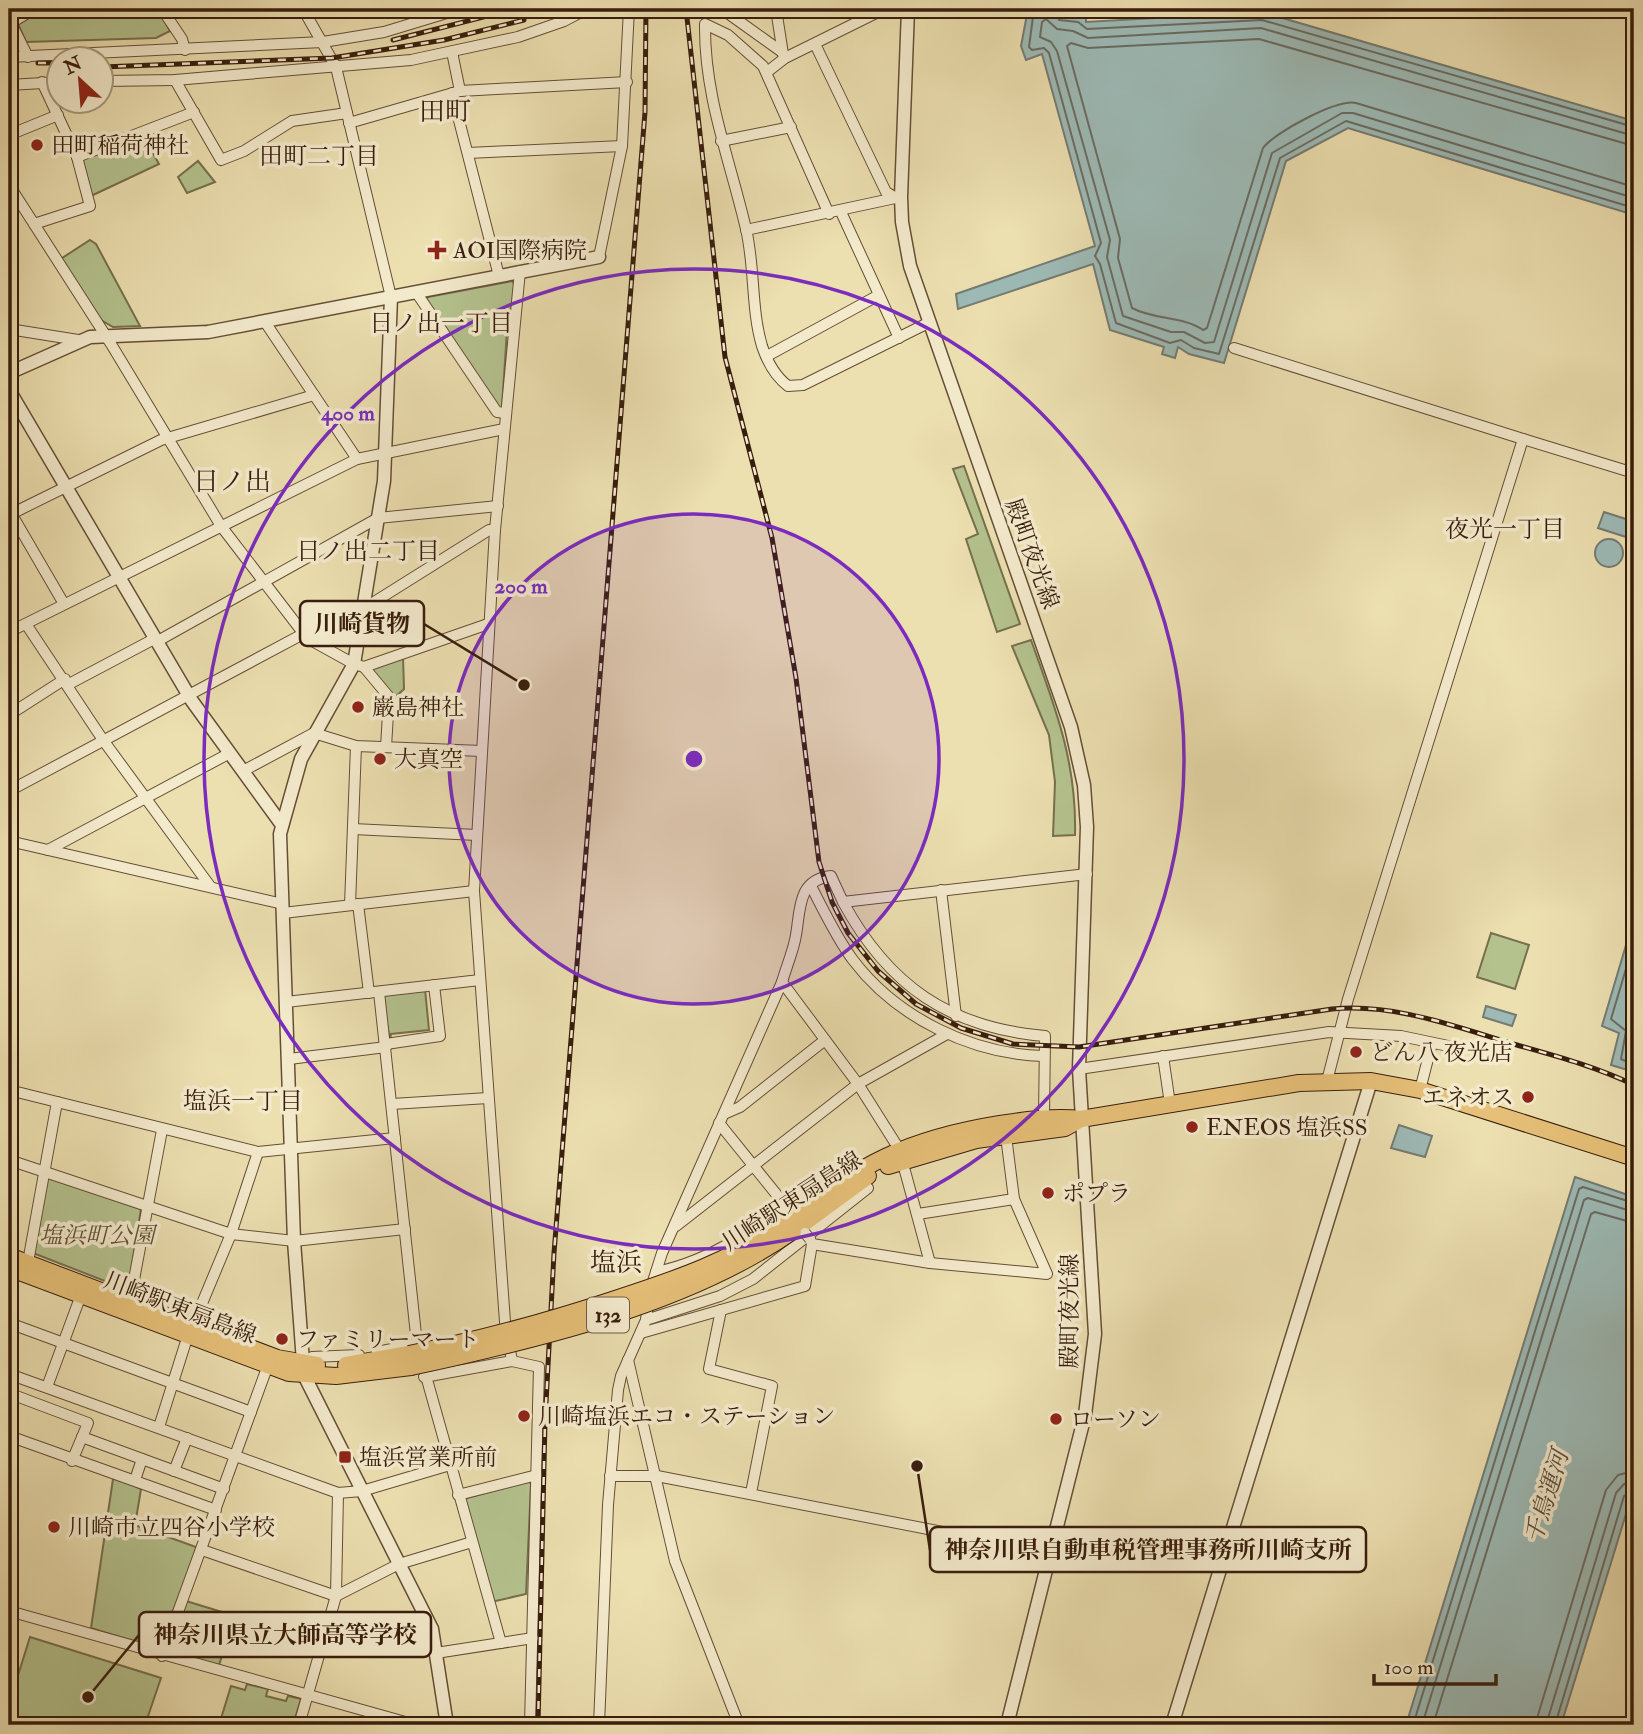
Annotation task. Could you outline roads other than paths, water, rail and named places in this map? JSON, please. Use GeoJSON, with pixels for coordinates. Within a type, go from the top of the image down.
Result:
{"type":"FeatureCollection","features":[{"type":"Feature","properties":{"kind":"highway","name":"川崎駅東扇島線"},"geometry":{"type":"LineString","coordinates":[[9,1256],[130,1301],[268,1365],[365,1374],[413,1355],[522,1343],[711,1278],[752,1258],[799,1228],[853,1185],[936,1136],[1044,1118],[1081,1119],[1327,1081],[1371,1082],[1420,1090],[1634,1158]]}},
{"type":"Feature","properties":{"kind":"highway","name":"川崎駅東扇島線"},"geometry":{"type":"LineString","coordinates":[[799,1228],[836,1182],[902,1154],[1065,1128],[1081,1119]]}},
{"type":"Feature","properties":{"kind":"highway","name":"川崎駅東扇島線"},"geometry":{"type":"LineString","coordinates":[[9,1268],[303,1370]]}},
{"type":"Feature","properties":{"kind":"street"},"geometry":{"type":"LineString","coordinates":[[28,57],[10,21],[34,9]]}},
{"type":"Feature","properties":{"kind":"street"},"geometry":{"type":"LineString","coordinates":[[162,9],[182,39],[185,50]]}},
{"type":"Feature","properties":{"kind":"street"},"geometry":{"type":"LineString","coordinates":[[303,9],[336,67],[391,297],[385,454],[378,518],[362,610],[359,666],[314,733],[298,767],[282,825],[289,1149],[303,1370],[432,1629],[447,1725]]}},
{"type":"Feature","properties":{"kind":"street"},"geometry":{"type":"LineString","coordinates":[[424,9],[430,20]]}},
{"type":"Feature","properties":{"kind":"street"},"geometry":{"type":"LineString","coordinates":[[9,57],[323,42],[430,20],[460,9]]}},
{"type":"Feature","properties":{"kind":"street"},"geometry":{"type":"LineString","coordinates":[[116,81],[175,80],[411,60],[518,37],[564,21],[587,9]]}},
{"type":"Feature","properties":{"kind":"street"},"geometry":{"type":"LineString","coordinates":[[9,373],[78,340],[104,335],[187,335],[599,257],[622,146],[629,9]]}},
{"type":"Feature","properties":{"kind":"street"},"geometry":{"type":"LineString","coordinates":[[722,9],[783,55]]}},
{"type":"Feature","properties":{"kind":"street"},"geometry":{"type":"LineString","coordinates":[[776,9],[783,55]]}},
{"type":"Feature","properties":{"kind":"street"},"geometry":{"type":"LineString","coordinates":[[766,72],[783,55],[814,44],[884,9]]}},
{"type":"Feature","properties":{"kind":"street","name":"殿町夜光線"},"geometry":{"type":"LineString","coordinates":[[908,9],[899,198],[906,249],[928,323],[1076,744],[1086,805],[1087,874],[1079,1069],[1095,1334],[1085,1415],[1007,1725]]}},
{"type":"Feature","properties":{"kind":"street"},"geometry":{"type":"LineString","coordinates":[[829,214],[766,72],[728,35],[705,24],[710,92],[720,141],[747,230],[761,341],[778,379],[796,388],[928,323]]}},
{"type":"Feature","properties":{"kind":"street"},"geometry":{"type":"LineString","coordinates":[[814,44],[886,192],[899,198]]}},
{"type":"Feature","properties":{"kind":"street"},"geometry":{"type":"LineString","coordinates":[[452,51],[456,92],[468,153],[499,276]]}},
{"type":"Feature","properties":{"kind":"street"},"geometry":{"type":"LineString","coordinates":[[175,80],[221,160],[244,151],[292,121],[348,118],[456,92],[627,82]]}},
{"type":"Feature","properties":{"kind":"street"},"geometry":{"type":"LineString","coordinates":[[42,82],[46,90]]}},
{"type":"Feature","properties":{"kind":"street"},"geometry":{"type":"LineString","coordinates":[[9,85],[46,82]]}},
{"type":"Feature","properties":{"kind":"street"},"geometry":{"type":"LineString","coordinates":[[77,157],[194,112]]}},
{"type":"Feature","properties":{"kind":"street"},"geometry":{"type":"LineString","coordinates":[[9,135],[56,116]]}},
{"type":"Feature","properties":{"kind":"street"},"geometry":{"type":"LineString","coordinates":[[34,224],[90,206],[77,157],[58,116]]}},
{"type":"Feature","properties":{"kind":"street"},"geometry":{"type":"LineString","coordinates":[[720,141],[791,127]]}},
{"type":"Feature","properties":{"kind":"street"},"geometry":{"type":"LineString","coordinates":[[468,153],[622,146]]}},
{"type":"Feature","properties":{"kind":"street"},"geometry":{"type":"LineString","coordinates":[[9,185],[221,526],[303,634],[359,666],[389,697],[386,747]]}},
{"type":"Feature","properties":{"kind":"street"},"geometry":{"type":"LineString","coordinates":[[747,230],[899,198]]}},
{"type":"Feature","properties":{"kind":"street"},"geometry":{"type":"LineString","coordinates":[[841,212],[899,338]]}},
{"type":"Feature","properties":{"kind":"street"},"geometry":{"type":"LineString","coordinates":[[512,1361],[505,1322],[474,891],[488,624],[520,271]]}},
{"type":"Feature","properties":{"kind":"street"},"geometry":{"type":"LineString","coordinates":[[416,292],[497,412],[506,413]]}},
{"type":"Feature","properties":{"kind":"street"},"geometry":{"type":"LineString","coordinates":[[767,356],[879,295]]}},
{"type":"Feature","properties":{"kind":"street"},"geometry":{"type":"LineString","coordinates":[[265,322],[357,458]]}},
{"type":"Feature","properties":{"kind":"street"},"geometry":{"type":"LineString","coordinates":[[9,329],[78,340]]}},
{"type":"Feature","properties":{"kind":"street"},"geometry":{"type":"LineString","coordinates":[[1234,348],[1634,473]]}},
{"type":"Feature","properties":{"kind":"street"},"geometry":{"type":"LineString","coordinates":[[9,390],[188,696],[282,825]]}},
{"type":"Feature","properties":{"kind":"street"},"geometry":{"type":"LineString","coordinates":[[64,604],[10,514],[167,438],[314,396]]}},
{"type":"Feature","properties":{"kind":"street"},"geometry":{"type":"LineString","coordinates":[[9,632],[357,458],[504,429]]}},
{"type":"Feature","properties":{"kind":"street"},"geometry":{"type":"LineString","coordinates":[[1327,1081],[1339,1033],[1523,439]]}},
{"type":"Feature","properties":{"kind":"street"},"geometry":{"type":"LineString","coordinates":[[9,715],[67,681],[155,640],[265,582],[378,518],[498,506]]}},
{"type":"Feature","properties":{"kind":"street"},"geometry":{"type":"LineString","coordinates":[[312,641],[489,530],[495,530]]}},
{"type":"Feature","properties":{"kind":"street"},"geometry":{"type":"LineString","coordinates":[[26,624],[67,681],[103,740],[211,886]]}},
{"type":"Feature","properties":{"kind":"street"},"geometry":{"type":"LineString","coordinates":[[359,666],[488,624]]}},
{"type":"Feature","properties":{"kind":"street"},"geometry":{"type":"LineString","coordinates":[[9,791],[303,634]]}},
{"type":"Feature","properties":{"kind":"street"},"geometry":{"type":"LineString","coordinates":[[243,771],[314,733],[356,746],[482,751]]}},
{"type":"Feature","properties":{"kind":"street"},"geometry":{"type":"LineString","coordinates":[[356,746],[354,904],[386,1045],[405,1229],[413,1355],[425,1377],[501,1643]]}},
{"type":"Feature","properties":{"kind":"street"},"geometry":{"type":"LineString","coordinates":[[48,850],[230,752]]}},
{"type":"Feature","properties":{"kind":"street"},"geometry":{"type":"LineString","coordinates":[[353,829],[477,835]]}},
{"type":"Feature","properties":{"kind":"street"},"geometry":{"type":"LineString","coordinates":[[9,841],[211,886],[283,908],[354,904],[474,891]]}},
{"type":"Feature","properties":{"kind":"street"},"geometry":{"type":"LineString","coordinates":[[843,902],[1087,874]]}},
{"type":"Feature","properties":{"kind":"street"},"geometry":{"type":"LineString","coordinates":[[600,1725],[610,1476],[618,1390],[628,1359],[646,1320],[656,1272],[673,1228],[782,982],[796,938],[797,909],[804,890],[822,877],[831,876],[862,936],[887,967],[919,994],[956,1016],[995,1029],[1045,1036],[1044,1118]]}},
{"type":"Feature","properties":{"kind":"street"},"geometry":{"type":"LineString","coordinates":[[811,886],[843,945],[868,977],[892,999],[947,1034],[997,1051],[1043,1056]]}},
{"type":"Feature","properties":{"kind":"street"},"geometry":{"type":"LineString","coordinates":[[941,890],[956,1016]]}},
{"type":"Feature","properties":{"kind":"street"},"geometry":{"type":"LineString","coordinates":[[286,1002],[480,980]]}},
{"type":"Feature","properties":{"kind":"street"},"geometry":{"type":"LineString","coordinates":[[782,982],[858,1084],[902,1154],[930,1263]]}},
{"type":"Feature","properties":{"kind":"street"},"geometry":{"type":"LineString","coordinates":[[289,1059],[438,1038],[434,985]]}},
{"type":"Feature","properties":{"kind":"street"},"geometry":{"type":"LineString","coordinates":[[1079,1069],[1339,1033],[1401,1036],[1453,1047]]}},
{"type":"Feature","properties":{"kind":"street"},"geometry":{"type":"LineString","coordinates":[[673,1228],[858,1084],[947,1034]]}},
{"type":"Feature","properties":{"kind":"street"},"geometry":{"type":"LineString","coordinates":[[721,1119],[825,1040]]}},
{"type":"Feature","properties":{"kind":"street"},"geometry":{"type":"LineString","coordinates":[[1420,1090],[1432,1043]]}},
{"type":"Feature","properties":{"kind":"street"},"geometry":{"type":"LineString","coordinates":[[1163,1056],[1170,1104]]}},
{"type":"Feature","properties":{"kind":"street"},"geometry":{"type":"LineString","coordinates":[[1172,1725],[1371,1082]]}},
{"type":"Feature","properties":{"kind":"street"},"geometry":{"type":"LineString","coordinates":[[9,1090],[258,1152],[395,1138]]}},
{"type":"Feature","properties":{"kind":"street"},"geometry":{"type":"LineString","coordinates":[[392,1104],[488,1098]]}},
{"type":"Feature","properties":{"kind":"street"},"geometry":{"type":"LineString","coordinates":[[28,1262],[57,1102]]}},
{"type":"Feature","properties":{"kind":"street"},"geometry":{"type":"LineString","coordinates":[[641,1333],[805,1286],[799,1228],[721,1119]]}},
{"type":"Feature","properties":{"kind":"street"},"geometry":{"type":"LineString","coordinates":[[130,1301],[162,1130]]}},
{"type":"Feature","properties":{"kind":"street"},"geometry":{"type":"LineString","coordinates":[[656,1272],[688,1263],[728,1245],[763,1224],[799,1228],[930,1263],[1047,1274],[1014,1199],[1006,1136]]}},
{"type":"Feature","properties":{"kind":"street"},"geometry":{"type":"LineString","coordinates":[[159,1427],[190,1330],[231,1234],[258,1152]]}},
{"type":"Feature","properties":{"kind":"street"},"geometry":{"type":"LineString","coordinates":[[9,1160],[231,1234],[294,1241],[405,1229]]}},
{"type":"Feature","properties":{"kind":"street"},"geometry":{"type":"LineString","coordinates":[[646,1320],[720,1296],[753,1279],[868,1188]]}},
{"type":"Feature","properties":{"kind":"street"},"geometry":{"type":"LineString","coordinates":[[918,1214],[1014,1199]]}},
{"type":"Feature","properties":{"kind":"street"},"geometry":{"type":"LineString","coordinates":[[45,1406],[81,1295]]}},
{"type":"Feature","properties":{"kind":"street"},"geometry":{"type":"LineString","coordinates":[[721,1310],[709,1369],[772,1386],[751,1493]]}},
{"type":"Feature","properties":{"kind":"street"},"geometry":{"type":"LineString","coordinates":[[9,1323],[251,1412]]}},
{"type":"Feature","properties":{"kind":"street"},"geometry":{"type":"LineString","coordinates":[[303,1370],[312,1357],[413,1355]]}},
{"type":"Feature","properties":{"kind":"street"},"geometry":{"type":"LineString","coordinates":[[628,1359],[657,1476],[674,1561],[739,1725]]}},
{"type":"Feature","properties":{"kind":"street"},"geometry":{"type":"LineString","coordinates":[[425,1377],[512,1361],[539,1367],[530,1725]]}},
{"type":"Feature","properties":{"kind":"street"},"geometry":{"type":"LineString","coordinates":[[162,1656],[268,1365]]}},
{"type":"Feature","properties":{"kind":"street"},"geometry":{"type":"LineString","coordinates":[[9,1374],[338,1493],[362,1491],[450,1465]]}},
{"type":"Feature","properties":{"kind":"street"},"geometry":{"type":"LineString","coordinates":[[9,1400],[11,1394],[88,1423],[72,1461]]}},
{"type":"Feature","properties":{"kind":"street"},"geometry":{"type":"LineString","coordinates":[[9,1436],[72,1461],[135,1480],[216,1510]]}},
{"type":"Feature","properties":{"kind":"street"},"geometry":{"type":"LineString","coordinates":[[82,1437],[224,1489]]}},
{"type":"Feature","properties":{"kind":"street"},"geometry":{"type":"LineString","coordinates":[[174,1471],[187,1437]]}},
{"type":"Feature","properties":{"kind":"street"},"geometry":{"type":"LineString","coordinates":[[135,1480],[142,1459]]}},
{"type":"Feature","properties":{"kind":"street"},"geometry":{"type":"LineString","coordinates":[[458,1495],[537,1475]]}},
{"type":"Feature","properties":{"kind":"street"},"geometry":{"type":"LineString","coordinates":[[610,1476],[657,1476],[1050,1553]]}},
{"type":"Feature","properties":{"kind":"street"},"geometry":{"type":"LineString","coordinates":[[299,1725],[336,1596],[338,1493]]}},
{"type":"Feature","properties":{"kind":"street"},"geometry":{"type":"LineString","coordinates":[[202,1550],[336,1596],[399,1564],[472,1542]]}},
{"type":"Feature","properties":{"kind":"street"},"geometry":{"type":"LineString","coordinates":[[9,1611],[416,1725]]}},
{"type":"Feature","properties":{"kind":"street"},"geometry":{"type":"LineString","coordinates":[[436,1653],[533,1638]]}},
{"type":"Feature","properties":{"kind":"water"},"geometry":{"type":"Polygon","coordinates":[[[1028,9],[1062,9],[1063,18],[1064,14],[1086,15],[1086,22],[1262,12],[1634,121],[1634,215],[1348,128],[1286,161],[1224,363],[1189,354],[1178,347],[1175,358],[1162,354],[1164,347],[1110,330],[1093,264],[958,309],[956,294],[1095,246],[1042,54],[1026,60],[1021,46],[1028,9]]]}},
{"type":"Feature","properties":{"kind":"water"},"geometry":{"type":"Polygon","coordinates":[[[1604,512],[1632,521],[1626,537],[1598,528],[1604,512]]]}},
{"type":"Feature","properties":{"kind":"water"},"geometry":{"type":"Polygon","coordinates":[[[1609,539],[1619,543],[1623,553],[1619,563],[1609,567],[1599,563],[1595,553],[1599,543],[1609,539]]]}},
{"type":"Feature","properties":{"kind":"water"},"geometry":{"type":"Polygon","coordinates":[[[1634,918],[1634,1072],[1611,1065],[1619,1033],[1602,1026],[1634,918]]]}},
{"type":"Feature","properties":{"kind":"water"},"geometry":{"type":"Polygon","coordinates":[[[1486,1006],[1516,1015],[1512,1026],[1483,1017],[1486,1006]]]}},
{"type":"Feature","properties":{"kind":"water"},"geometry":{"type":"Polygon","coordinates":[[[1399,1125],[1432,1136],[1425,1157],[1391,1148],[1399,1125]]]}},
{"type":"Feature","properties":{"kind":"water","name":"千鳥運河"},"geometry":{"type":"Polygon","coordinates":[[[1575,1177],[1634,1197],[1634,1488],[1561,1725],[1406,1725],[1575,1177]]]}},
{"type":"Feature","properties":{"kind":"railway"},"geometry":{"type":"LineString","coordinates":[[393,40],[515,9]]}},
{"type":"Feature","properties":{"kind":"railway"},"geometry":{"type":"LineString","coordinates":[[538,1725],[545,1422],[554,1253],[645,112],[646,9]]}},
{"type":"Feature","properties":{"kind":"railway"},"geometry":{"type":"LineString","coordinates":[[686,9],[725,357],[772,538],[796,678],[819,862],[832,902],[848,933],[878,971],[916,1004],[961,1028],[1013,1044],[1079,1047],[1332,1009],[1356,1008],[1402,1013],[1448,1024],[1576,1062],[1634,1085]]}},
{"type":"Feature","properties":{"kind":"railway"},"geometry":{"type":"LineString","coordinates":[[116,66],[332,58],[444,40],[524,20]]}},
{"type":"Feature","properties":{"kind":"railway"},"geometry":{"type":"LineString","coordinates":[[38,63],[46,63]]}},
{"type":"Feature","properties":{"kind":"place","name":"田町稲荷神社"},"geometry":{"type":"Point","coordinates":[37,145]}},
{"type":"Feature","properties":{"kind":"place","name":"AOI国際病院"},"geometry":{"type":"Point","coordinates":[437,250]}},
{"type":"Feature","properties":{"kind":"place","name":"川崎貨物"},"geometry":{"type":"Point","coordinates":[524,685]}},
{"type":"Feature","properties":{"kind":"place","name":"巌島神社"},"geometry":{"type":"Point","coordinates":[358,707]}},
{"type":"Feature","properties":{"kind":"place","name":"大真空"},"geometry":{"type":"Point","coordinates":[380,759]}},
{"type":"Feature","properties":{"kind":"place","name":"どん八 夜光店"},"geometry":{"type":"Point","coordinates":[1356,1052]}},
{"type":"Feature","properties":{"kind":"place","name":"エネオス"},"geometry":{"type":"Point","coordinates":[1528,1097]}},
{"type":"Feature","properties":{"kind":"place","name":"ENEOS 塩浜SS"},"geometry":{"type":"Point","coordinates":[1192,1127]}},
{"type":"Feature","properties":{"kind":"place","name":"ポプラ"},"geometry":{"type":"Point","coordinates":[1048,1193]}},
{"type":"Feature","properties":{"kind":"place","name":"ファミリーマート"},"geometry":{"type":"Point","coordinates":[282,1339]}},
{"type":"Feature","properties":{"kind":"place","name":"川崎塩浜エコ・ステーション"},"geometry":{"type":"Point","coordinates":[524,1416]}},
{"type":"Feature","properties":{"kind":"place","name":"ローソン"},"geometry":{"type":"Point","coordinates":[1056,1419]}},
{"type":"Feature","properties":{"kind":"place","name":"塩浜営業所前"},"geometry":{"type":"Point","coordinates":[345,1457]}},
{"type":"Feature","properties":{"kind":"place","name":"神奈川県自動車税管理事務所川崎支所"},"geometry":{"type":"Point","coordinates":[917,1466]}},
{"type":"Feature","properties":{"kind":"place","name":"川崎市立四谷小学校"},"geometry":{"type":"Point","coordinates":[54,1527]}},
{"type":"Feature","properties":{"kind":"place","name":"神奈川県立大師高等学校"},"geometry":{"type":"Point","coordinates":[88,1697]}},
{"type":"Feature","properties":{"kind":"district","name":"田町"},"geometry":{"type":"Point","coordinates":[445,112]}},
{"type":"Feature","properties":{"kind":"district","name":"田町二丁目"},"geometry":{"type":"Point","coordinates":[319,156]}},
{"type":"Feature","properties":{"kind":"district","name":"日ノ出一丁目"},"geometry":{"type":"Point","coordinates":[441,323]}},
{"type":"Feature","properties":{"kind":"district","name":"日ノ出"},"geometry":{"type":"Point","coordinates":[232,482]}},
{"type":"Feature","properties":{"kind":"district","name":"夜光一丁目"},"geometry":{"type":"Point","coordinates":[1505,529]}},
{"type":"Feature","properties":{"kind":"district","name":"日ノ出二丁目"},"geometry":{"type":"Point","coordinates":[368,551]}},
{"type":"Feature","properties":{"kind":"district","name":"塩浜一丁目"},"geometry":{"type":"Point","coordinates":[243,1101]}},
{"type":"Feature","properties":{"kind":"district","name":"塩浜"},"geometry":{"type":"Point","coordinates":[616,1263]}},
{"type":"Feature","properties":{"kind":"park label","name":"塩浜町公園"},"geometry":{"type":"Point","coordinates":[97,1235]}}]}
